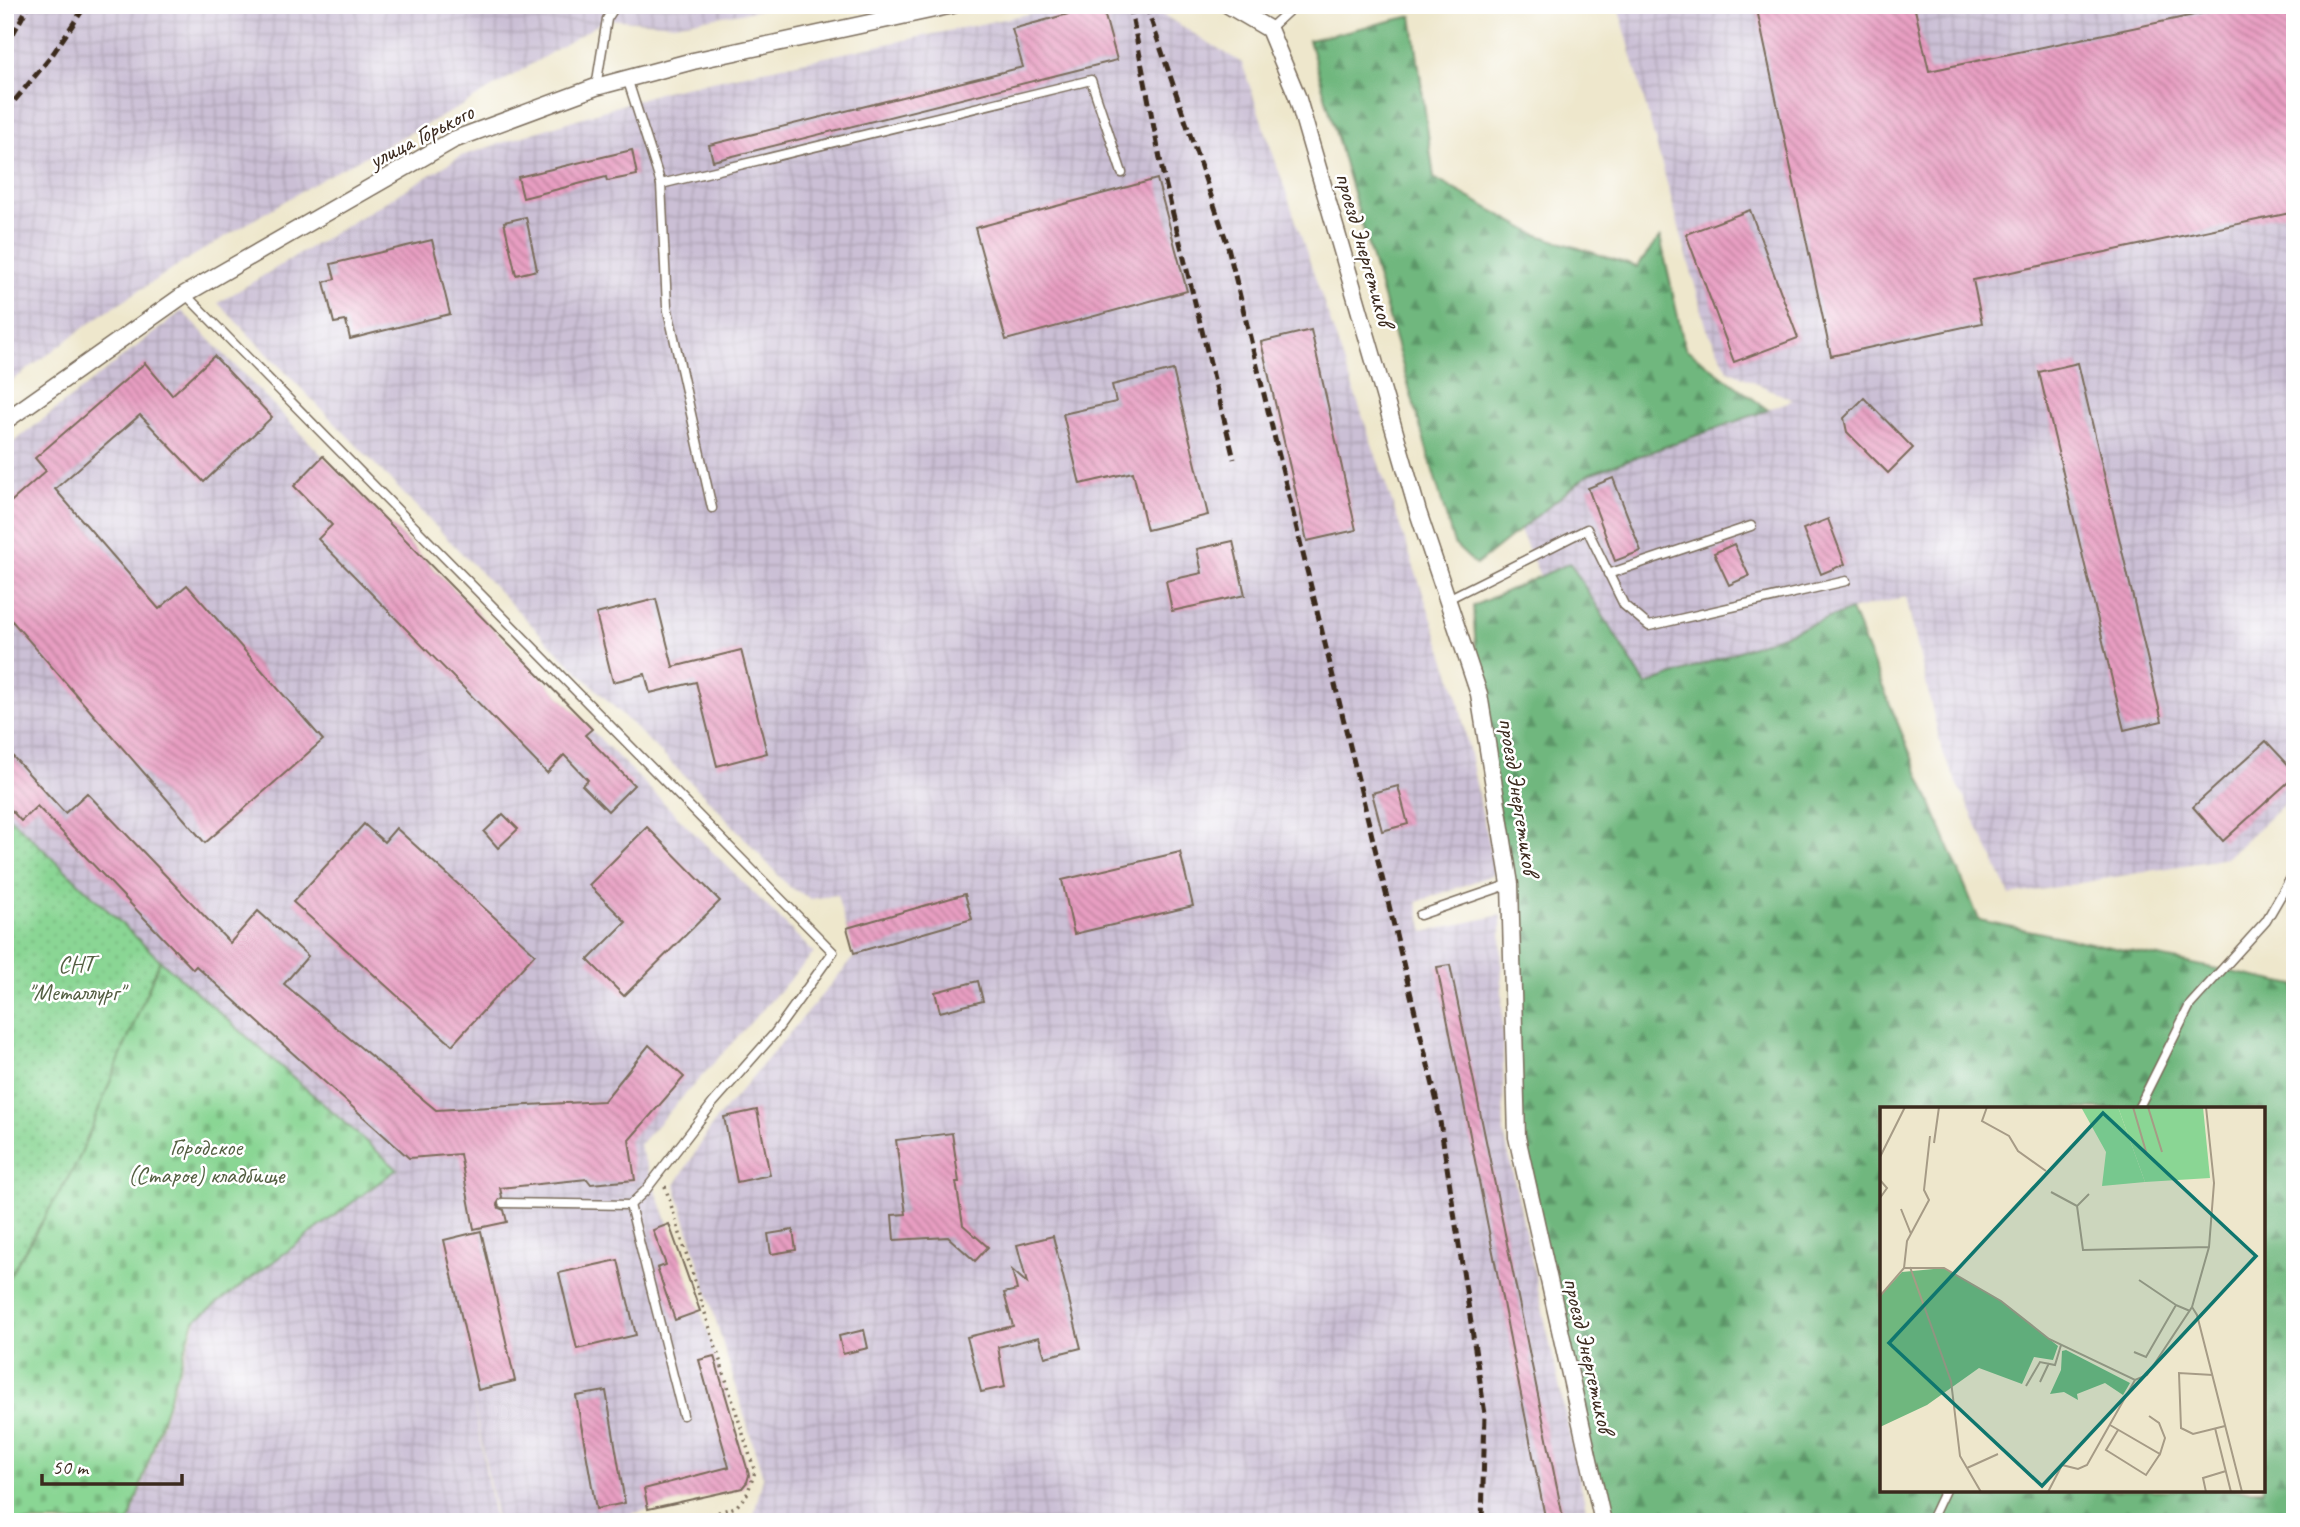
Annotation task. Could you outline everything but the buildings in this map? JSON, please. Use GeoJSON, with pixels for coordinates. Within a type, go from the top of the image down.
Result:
{"type":"FeatureCollection","features":[{"type":"Feature","properties":{"kind":"street","name":"улица Горького"},"geometry":{"type":"LineString","coordinates":[[5,421],[185,294],[453,139],[596,87],[693,61],[953,5]]}},
{"type":"Feature","properties":{"kind":"street"},"geometry":{"type":"LineString","coordinates":[[1228,5],[1269,29]]}},
{"type":"Feature","properties":{"kind":"street","name":"проезд Энергетиков"},"geometry":{"type":"LineString","coordinates":[[1269,29],[1297,96],[1419,512],[1479,694],[1510,884],[1517,1137],[1603,1522]]}},
{"type":"Feature","properties":{"kind":"lane"},"geometry":{"type":"LineString","coordinates":[[596,87],[607,19],[616,5]]}},
{"type":"Feature","properties":{"kind":"lane"},"geometry":{"type":"LineString","coordinates":[[1269,29],[1295,5]]}},
{"type":"Feature","properties":{"kind":"lane"},"geometry":{"type":"LineString","coordinates":[[627,79],[661,184],[667,306],[712,508]]}},
{"type":"Feature","properties":{"kind":"lane"},"geometry":{"type":"LineString","coordinates":[[661,184],[1091,80],[1122,173]]}},
{"type":"Feature","properties":{"kind":"lane"},"geometry":{"type":"LineString","coordinates":[[185,294],[833,952],[774,1034],[713,1103],[645,1191],[630,1205],[503,1203]]}},
{"type":"Feature","properties":{"kind":"lane"},"geometry":{"type":"LineString","coordinates":[[1608,574],[1751,526]]}},
{"type":"Feature","properties":{"kind":"lane"},"geometry":{"type":"LineString","coordinates":[[1448,599],[1587,529],[1623,605],[1649,626],[1846,581]]}},
{"type":"Feature","properties":{"kind":"lane"},"geometry":{"type":"LineString","coordinates":[[2139,1107],[2190,1005],[2266,921],[2295,872]]}},
{"type":"Feature","properties":{"kind":"lane"},"geometry":{"type":"LineString","coordinates":[[1420,915],[1510,884]]}},
{"type":"Feature","properties":{"kind":"lane"},"geometry":{"type":"LineString","coordinates":[[630,1205],[683,1415]]}},
{"type":"Feature","properties":{"kind":"lane"},"geometry":{"type":"LineString","coordinates":[[1930,1522],[1944,1492]]}},
{"type":"Feature","properties":{"kind":"path"},"geometry":{"type":"LineString","coordinates":[[661,1170],[755,1472],[747,1494],[736,1507],[684,1522]]}},
{"type":"Feature","properties":{"kind":"shaded area"},"geometry":{"type":"Polygon","coordinates":[[[5,5],[791,5],[674,24],[607,19],[460,107],[325,177],[188,259],[104,313],[5,386],[5,5]]]}},
{"type":"Feature","properties":{"kind":"shaded area"},"geometry":{"type":"Polygon","coordinates":[[[1070,5],[1147,5],[1242,63],[1457,693],[1495,874],[1417,902],[1424,932],[1501,915],[1504,1133],[1589,1522],[751,1522],[763,1477],[675,1185],[715,1121],[854,957],[837,895],[811,899],[788,886],[715,806],[554,648],[218,303],[461,156],[665,91],[1070,5]]]}},
{"type":"Feature","properties":{"kind":"shaded area"},"geometry":{"type":"Polygon","coordinates":[[[1618,5],[2295,5],[2295,794],[2226,858],[2010,895],[1942,751],[1906,597],[1851,610],[1646,685],[1570,564],[1540,576],[1520,530],[1589,474],[1793,400],[1728,370],[1707,329],[1618,5]]]}},
{"type":"Feature","properties":{"kind":"shaded area"},"geometry":{"type":"Polygon","coordinates":[[[182,311],[517,656],[814,953],[639,1145],[706,1326],[749,1475],[741,1487],[598,1522],[497,1522],[470,1383],[495,1522],[130,1522],[198,1315],[396,1168],[160,960],[5,813],[5,449],[182,311]]]}},
{"type":"Feature","properties":{"kind":"green space"},"geometry":{"type":"Polygon","coordinates":[[[1412,16],[1434,178],[1535,234],[1637,267],[1660,237],[1685,348],[1768,410],[1589,474],[1476,565],[1454,544],[1309,40],[1412,16]]]}},
{"type":"Feature","properties":{"kind":"green space"},"geometry":{"type":"Polygon","coordinates":[[[1570,563],[1646,685],[1851,610],[1979,920],[2295,985],[2295,1522],[1603,1522],[1517,1137],[1510,884],[1479,694],[1473,606],[1570,563]]]}},
{"type":"Feature","properties":{"kind":"green space","name":"СНТ \"Металлург\""},"geometry":{"type":"Polygon","coordinates":[[[5,813],[160,960],[77,1163],[5,1284],[5,813]]]}},
{"type":"Feature","properties":{"kind":"green space","name":"Городское (Старое) кладбище"},"geometry":{"type":"Polygon","coordinates":[[[160,960],[397,1169],[194,1321],[129,1522],[5,1522],[5,1284],[77,1163],[160,960]]]}},
{"type":"Feature","properties":{"kind":"railway"},"geometry":{"type":"LineString","coordinates":[[5,48],[29,5]]}},
{"type":"Feature","properties":{"kind":"railway"},"geometry":{"type":"LineString","coordinates":[[5,112],[50,58],[86,5]]}},
{"type":"Feature","properties":{"kind":"railway"},"geometry":{"type":"LineString","coordinates":[[1130,5],[1163,174],[1234,459]]}},
{"type":"Feature","properties":{"kind":"railway"},"geometry":{"type":"LineString","coordinates":[[1146,5],[1227,243],[1437,1102],[1485,1414],[1482,1522]]}}]}
